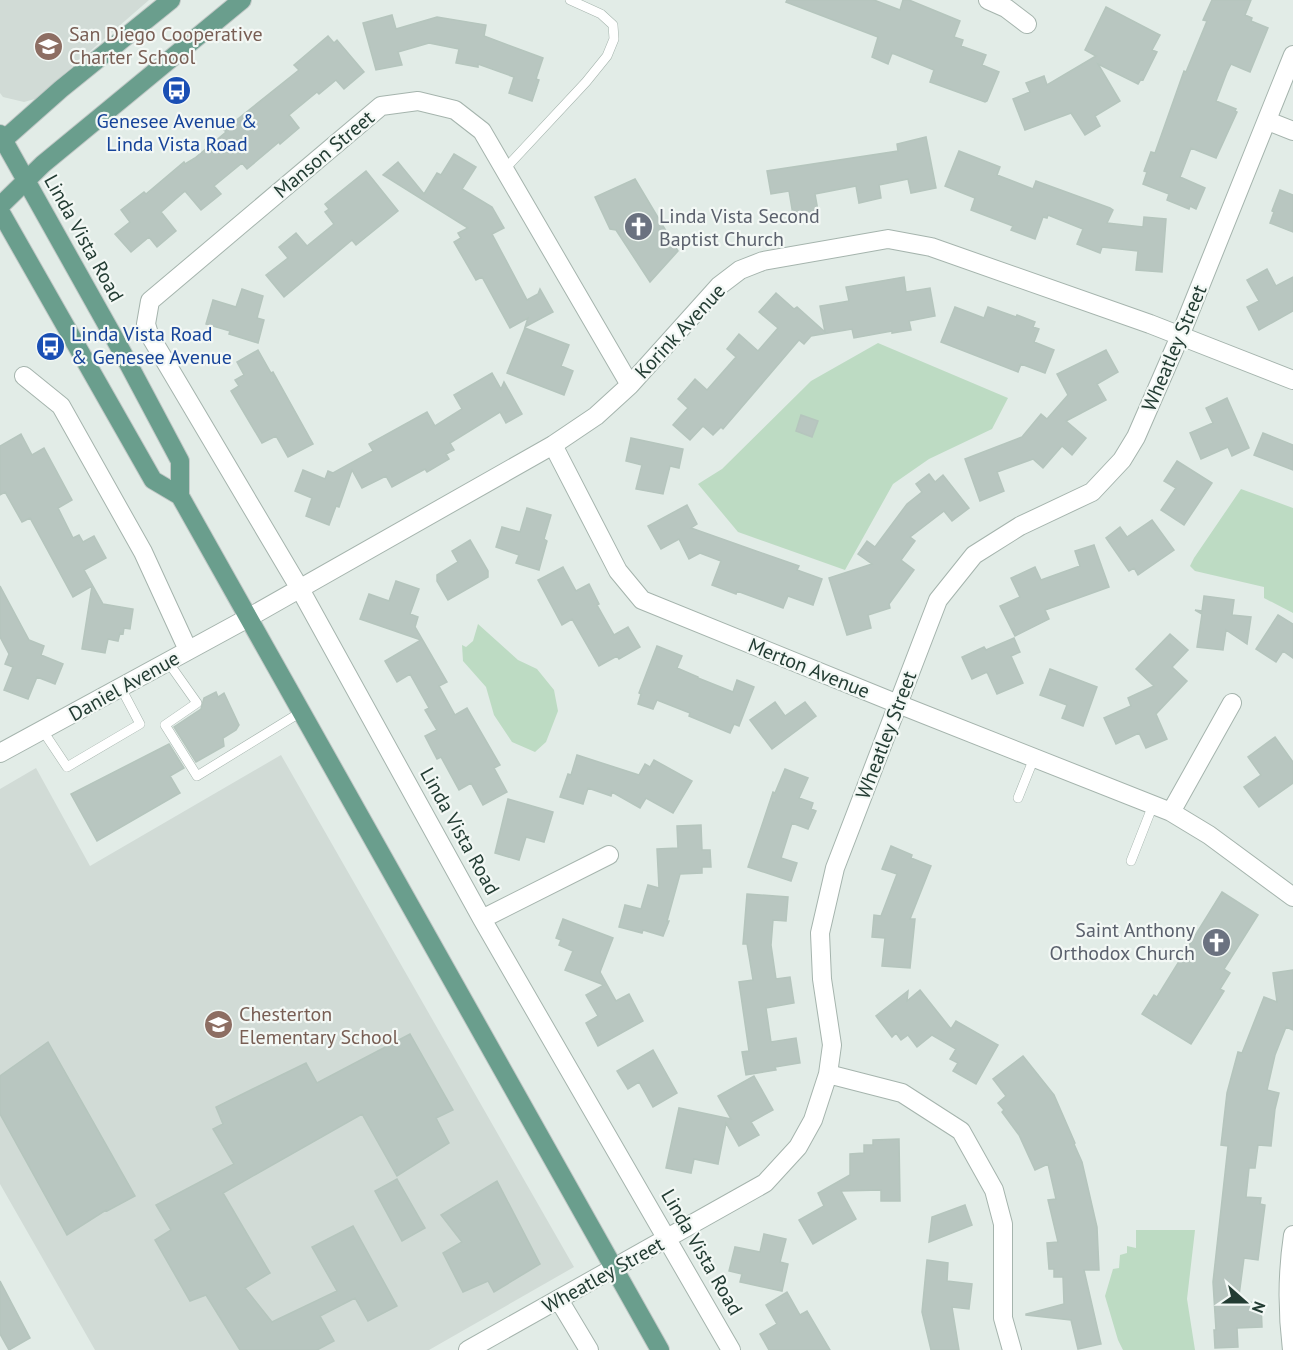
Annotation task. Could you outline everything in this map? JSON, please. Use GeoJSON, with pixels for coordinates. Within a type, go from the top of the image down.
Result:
{"type":"FeatureCollection","features":[{"type":"Feature","properties":{"kind":"main road"},"geometry":{"type":"LineString","coordinates":[[1,139],[171,0]]}},
{"type":"Feature","properties":{"kind":"main road"},"geometry":{"type":"LineString","coordinates":[[0,206],[26,179],[242,0]]}},
{"type":"Feature","properties":{"kind":"main road","name":"Linda Vista Road"},"geometry":{"type":"LineString","coordinates":[[1,139],[26,179],[180,461],[180,496],[660,1350]]}},
{"type":"Feature","properties":{"kind":"main road"},"geometry":{"type":"LineString","coordinates":[[0,211],[153,480],[180,496]]}},
{"type":"Feature","properties":{"kind":"street"},"geometry":{"type":"LineString","coordinates":[[987,0],[1006,8],[1027,24]]}},
{"type":"Feature","properties":{"kind":"street","name":"Wheatley Street"},"geometry":{"type":"LineString","coordinates":[[468,1350],[765,1183],[798,1147],[813,1120],[828,1074],[832,1045],[822,979],[820,933],[835,868],[938,600],[974,555],[1020,526],[1092,492],[1122,460],[1136,437],[1180,336],[1293,55]]}},
{"type":"Feature","properties":{"kind":"street","name":"Manson Street"},"geometry":{"type":"LineString","coordinates":[[149,334],[146,324],[150,301],[381,106],[418,100],[455,110],[482,131],[630,385]]}},
{"type":"Feature","properties":{"kind":"street"},"geometry":{"type":"LineString","coordinates":[[1268,121],[1293,131]]}},
{"type":"Feature","properties":{"kind":"street","name":"Korink Avenue"},"geometry":{"type":"LineString","coordinates":[[248,618],[553,445],[597,416],[630,385],[719,286],[740,270],[764,261],[888,239],[931,247],[1180,336],[1293,380]]}},
{"type":"Feature","properties":{"kind":"street","name":"Linda Vista Road"},"geometry":{"type":"LineString","coordinates":[[149,334],[300,589],[483,919],[731,1350]]}},
{"type":"Feature","properties":{"kind":"street"},"geometry":{"type":"LineString","coordinates":[[24,376],[61,406],[143,552],[189,650]]}},
{"type":"Feature","properties":{"kind":"street","name":"Merton Avenue"},"geometry":{"type":"LineString","coordinates":[[553,445],[618,571],[642,600],[1171,812],[1209,835],[1293,897]]}},
{"type":"Feature","properties":{"kind":"street","name":"Daniel Avenue"},"geometry":{"type":"LineString","coordinates":[[0,753],[248,618]]}},
{"type":"Feature","properties":{"kind":"street"},"geometry":{"type":"LineString","coordinates":[[1171,812],[1232,703]]}},
{"type":"Feature","properties":{"kind":"street"},"geometry":{"type":"LineString","coordinates":[[483,919],[609,855]]}},
{"type":"Feature","properties":{"kind":"street"},"geometry":{"type":"LineString","coordinates":[[828,1074],[902,1093],[961,1131],[994,1190],[1003,1224],[1003,1318],[1012,1350]]}},
{"type":"Feature","properties":{"kind":"street"},"geometry":{"type":"LineString","coordinates":[[1292,1350],[1288,1311],[1289,1264],[1293,1235]]}},
{"type":"Feature","properties":{"kind":"street"},"geometry":{"type":"LineString","coordinates":[[559,1300],[589,1350]]}},
{"type":"Feature","properties":{"kind":"lane"},"geometry":{"type":"LineString","coordinates":[[504,170],[586,82],[607,56],[614,39],[613,26],[601,14],[570,0]]}},
{"type":"Feature","properties":{"kind":"lane"},"geometry":{"type":"LineString","coordinates":[[168,662],[197,703],[165,724],[197,776],[301,712]]}},
{"type":"Feature","properties":{"kind":"lane"},"geometry":{"type":"LineString","coordinates":[[44,731],[67,767],[140,724],[121,688]]}},
{"type":"Feature","properties":{"kind":"lane"},"geometry":{"type":"LineString","coordinates":[[1018,798],[1034,758]]}},
{"type":"Feature","properties":{"kind":"lane"},"geometry":{"type":"LineString","coordinates":[[1131,861],[1153,805]]}},
{"type":"Feature","properties":{"kind":"shaded area","name":"San Diego Cooperative Charter School"},"geometry":{"type":"Polygon","coordinates":[[[0,0],[149,0],[35,99],[24,102],[3,97],[0,93],[0,0]]]}},
{"type":"Feature","properties":{"kind":"shaded area","name":"Chesterton Elementary School"},"geometry":{"type":"Polygon","coordinates":[[[281,755],[574,1267],[429,1350],[95,1350],[0,1184],[0,789],[36,768],[90,866],[281,755]]]}},
{"type":"Feature","properties":{"kind":"green space"},"geometry":{"type":"Polygon","coordinates":[[[878,343],[1008,398],[992,429],[929,459],[893,484],[845,570],[738,532],[698,484],[722,469],[811,381],[878,343]]]}},
{"type":"Feature","properties":{"kind":"green space"},"geometry":{"type":"Polygon","coordinates":[[[1241,489],[1293,508],[1293,613],[1264,598],[1264,587],[1195,571],[1190,566],[1241,489]]]}},
{"type":"Feature","properties":{"kind":"green space"},"geometry":{"type":"Polygon","coordinates":[[[478,624],[518,660],[537,669],[554,690],[558,711],[546,742],[535,752],[512,742],[494,715],[486,687],[463,661],[462,645],[466,647],[473,641],[478,624]]]}},
{"type":"Feature","properties":{"kind":"green space"},"geometry":{"type":"Polygon","coordinates":[[[1136,1230],[1195,1230],[1187,1299],[1195,1350],[1123,1350],[1118,1340],[1105,1296],[1113,1269],[1119,1268],[1120,1255],[1127,1253],[1127,1246],[1136,1248],[1136,1230]]]}},
{"type":"Feature","properties":{"kind":"building"},"geometry":{"type":"Polygon","coordinates":[[[787,0],[874,0],[900,10],[903,0],[909,0],[960,21],[954,37],[963,40],[961,46],[986,55],[982,65],[999,72],[987,101],[930,82],[934,70],[892,53],[888,64],[872,57],[878,37],[786,2],[787,0]]]}},
{"type":"Feature","properties":{"kind":"building"},"geometry":{"type":"Polygon","coordinates":[[[1212,0],[1251,0],[1245,15],[1252,18],[1251,21],[1268,28],[1250,72],[1231,64],[1227,72],[1216,101],[1236,109],[1237,112],[1216,158],[1191,148],[1180,177],[1205,188],[1196,209],[1190,206],[1189,209],[1167,200],[1169,194],[1143,184],[1147,172],[1144,171],[1151,152],[1155,153],[1184,71],[1186,72],[1207,21],[1203,20],[1212,0]]]}},
{"type":"Feature","properties":{"kind":"building"},"geometry":{"type":"Polygon","coordinates":[[[1106,7],[1160,35],[1152,50],[1157,52],[1143,80],[1141,79],[1138,84],[1098,64],[1120,101],[1095,116],[1100,126],[1085,135],[1071,113],[1025,130],[1013,99],[1030,92],[1026,83],[1044,76],[1047,85],[1096,56],[1085,50],[1106,7]]]}},
{"type":"Feature","properties":{"kind":"building"},"geometry":{"type":"Polygon","coordinates":[[[392,15],[396,29],[437,17],[486,25],[484,36],[543,58],[532,101],[509,93],[514,77],[478,64],[478,67],[456,63],[459,49],[429,43],[398,52],[402,65],[376,70],[363,23],[392,15]]]}},
{"type":"Feature","properties":{"kind":"building"},"geometry":{"type":"Polygon","coordinates":[[[328,36],[334,43],[337,40],[364,72],[344,89],[336,80],[289,115],[299,128],[247,169],[242,163],[214,186],[221,194],[201,210],[185,191],[161,212],[176,231],[157,247],[149,237],[131,252],[115,234],[130,222],[121,210],[144,192],[146,194],[184,162],[185,164],[195,158],[226,132],[224,130],[299,70],[294,65],[328,36]]]}},
{"type":"Feature","properties":{"kind":"building"},"geometry":{"type":"Polygon","coordinates":[[[926,137],[936,188],[911,193],[908,179],[879,185],[881,198],[859,203],[856,186],[815,194],[818,211],[793,215],[789,191],[771,194],[767,171],[898,151],[897,144],[926,137]]]}},
{"type":"Feature","properties":{"kind":"building"},"geometry":{"type":"Polygon","coordinates":[[[959,151],[1000,167],[997,175],[1033,189],[1036,181],[1110,208],[1113,210],[1107,223],[1143,227],[1144,217],[1166,219],[1162,272],[1136,270],[1138,251],[1102,247],[1100,253],[1077,244],[1083,229],[1048,215],[1047,218],[1043,217],[1035,239],[1011,230],[1013,226],[971,210],[975,198],[945,186],[959,151]]]}},
{"type":"Feature","properties":{"kind":"building"},"geometry":{"type":"Polygon","coordinates":[[[454,154],[476,167],[462,189],[492,207],[504,228],[492,234],[527,300],[538,294],[540,289],[553,312],[525,327],[528,318],[510,328],[482,277],[476,280],[454,242],[461,238],[458,233],[468,228],[383,175],[398,162],[424,194],[437,173],[441,175],[454,154]]]}},
{"type":"Feature","properties":{"kind":"building"},"geometry":{"type":"Polygon","coordinates":[[[366,171],[398,211],[356,245],[352,240],[284,297],[266,275],[288,258],[279,247],[296,233],[307,246],[334,224],[325,212],[329,209],[325,204],[366,171]]]}},
{"type":"Feature","properties":{"kind":"building"},"geometry":{"type":"Polygon","coordinates":[[[635,179],[678,251],[650,282],[616,230],[610,229],[595,197],[635,179]]]}},
{"type":"Feature","properties":{"kind":"building"},"geometry":{"type":"Polygon","coordinates":[[[1280,190],[1293,195],[1293,232],[1270,223],[1280,190]]]}},
{"type":"Feature","properties":{"kind":"building"},"geometry":{"type":"Polygon","coordinates":[[[1267,269],[1276,286],[1293,277],[1293,311],[1259,330],[1247,307],[1259,301],[1247,280],[1267,269]]]}},
{"type":"Feature","properties":{"kind":"building"},"geometry":{"type":"Polygon","coordinates":[[[904,277],[906,292],[930,288],[935,316],[909,321],[911,330],[854,338],[852,329],[811,336],[804,344],[799,340],[723,429],[721,427],[713,435],[703,426],[690,440],[673,425],[688,408],[678,399],[695,379],[707,390],[736,357],[727,349],[739,334],[758,351],[778,328],[759,312],[776,293],[794,309],[797,307],[825,332],[820,306],[849,301],[846,287],[904,277]]]}},
{"type":"Feature","properties":{"kind":"building"},"geometry":{"type":"Polygon","coordinates":[[[242,289],[263,296],[257,318],[264,320],[258,343],[206,324],[213,300],[236,307],[242,289]]]}},
{"type":"Feature","properties":{"kind":"building"},"geometry":{"type":"Polygon","coordinates":[[[955,307],[984,318],[988,307],[1035,322],[1033,327],[1039,329],[1034,342],[1054,350],[1045,373],[1021,364],[1018,372],[941,342],[955,307]]]}},
{"type":"Feature","properties":{"kind":"building"},"geometry":{"type":"Polygon","coordinates":[[[525,328],[569,345],[561,366],[573,371],[564,395],[507,373],[525,328]]]}},
{"type":"Feature","properties":{"kind":"building"},"geometry":{"type":"Polygon","coordinates":[[[258,350],[271,373],[273,372],[313,444],[288,457],[276,436],[262,443],[231,391],[239,386],[235,380],[244,375],[237,362],[258,350]]]}},
{"type":"Feature","properties":{"kind":"building"},"geometry":{"type":"Polygon","coordinates":[[[1106,350],[1118,372],[1097,384],[1106,400],[1066,421],[1086,438],[1072,455],[1062,446],[1043,468],[1033,459],[997,472],[1004,491],[980,501],[965,459],[1022,437],[1041,414],[1047,419],[1068,395],[1057,374],[1106,350]]]}},
{"type":"Feature","properties":{"kind":"building"},"geometry":{"type":"Polygon","coordinates":[[[492,373],[501,389],[504,382],[522,414],[506,423],[500,412],[450,443],[454,450],[446,454],[449,459],[427,472],[425,469],[392,487],[386,476],[362,488],[352,470],[339,507],[336,506],[329,525],[306,516],[312,498],[295,491],[303,470],[325,479],[328,471],[333,473],[373,451],[369,444],[427,412],[435,426],[462,409],[454,395],[492,373]]]}},
{"type":"Feature","properties":{"kind":"building"},"geometry":{"type":"Polygon","coordinates":[[[1227,398],[1249,448],[1232,456],[1228,447],[1201,459],[1190,433],[1213,423],[1206,408],[1227,398]]]}},
{"type":"Feature","properties":{"kind":"building"},"geometry":{"type":"Polygon","coordinates":[[[801,415],[818,421],[812,437],[796,431],[801,415]]]}},
{"type":"Feature","properties":{"kind":"building"},"geometry":{"type":"Polygon","coordinates":[[[1263,433],[1293,445],[1293,470],[1254,455],[1263,433]]]}},
{"type":"Feature","properties":{"kind":"building"},"geometry":{"type":"Polygon","coordinates":[[[21,434],[32,455],[44,448],[72,500],[58,508],[73,538],[79,535],[83,542],[94,536],[106,558],[84,570],[103,604],[133,609],[130,629],[124,628],[118,641],[108,639],[105,653],[82,649],[92,586],[73,597],[30,518],[22,522],[5,492],[0,495],[0,446],[21,434]]]}},
{"type":"Feature","properties":{"kind":"building"},"geometry":{"type":"Polygon","coordinates":[[[631,438],[683,449],[679,468],[670,466],[663,494],[636,489],[642,465],[626,461],[631,438]]]}},
{"type":"Feature","properties":{"kind":"building"},"geometry":{"type":"Polygon","coordinates":[[[1177,461],[1212,483],[1184,525],[1161,510],[1176,488],[1164,481],[1177,461]]]}},
{"type":"Feature","properties":{"kind":"building"},"geometry":{"type":"Polygon","coordinates":[[[929,474],[935,482],[943,475],[969,508],[952,521],[944,511],[910,537],[915,541],[901,560],[914,570],[889,604],[890,608],[868,615],[871,628],[847,635],[829,578],[872,564],[858,554],[867,541],[875,547],[907,504],[922,492],[916,484],[929,474]]]}},
{"type":"Feature","properties":{"kind":"building"},"geometry":{"type":"Polygon","coordinates":[[[687,505],[697,524],[691,528],[799,566],[797,570],[822,579],[813,605],[788,596],[783,608],[737,591],[736,594],[712,585],[721,561],[700,553],[689,559],[679,539],[661,549],[648,526],[687,505]]]}},
{"type":"Feature","properties":{"kind":"building"},"geometry":{"type":"Polygon","coordinates":[[[527,508],[551,515],[539,570],[516,563],[519,555],[496,547],[502,527],[520,532],[527,508]]]}},
{"type":"Feature","properties":{"kind":"building"},"geometry":{"type":"Polygon","coordinates":[[[1152,520],[1174,550],[1138,575],[1134,568],[1129,571],[1106,538],[1120,527],[1127,537],[1152,520]]]}},
{"type":"Feature","properties":{"kind":"building"},"geometry":{"type":"Polygon","coordinates":[[[470,540],[488,571],[488,577],[448,600],[437,581],[437,575],[458,562],[452,551],[470,540]]]}},
{"type":"Feature","properties":{"kind":"building"},"geometry":{"type":"Polygon","coordinates":[[[1094,545],[1109,587],[1045,610],[1049,619],[1015,636],[1000,606],[1020,597],[1011,578],[1035,567],[1041,580],[1080,566],[1075,551],[1094,545]]]}},
{"type":"Feature","properties":{"kind":"building"},"geometry":{"type":"Polygon","coordinates":[[[563,567],[576,591],[589,584],[599,604],[597,605],[614,635],[628,627],[640,647],[619,659],[617,656],[599,666],[572,619],[562,625],[538,580],[563,567]]]}},
{"type":"Feature","properties":{"kind":"building"},"geometry":{"type":"Polygon","coordinates":[[[396,581],[419,589],[410,614],[418,617],[415,627],[447,682],[439,686],[455,715],[467,708],[500,765],[494,768],[507,792],[483,805],[471,783],[459,790],[441,757],[437,759],[425,736],[437,730],[425,710],[429,708],[410,674],[397,682],[385,661],[421,640],[360,619],[369,594],[389,601],[396,581]]]}},
{"type":"Feature","properties":{"kind":"building"},"geometry":{"type":"Polygon","coordinates":[[[0,586],[29,640],[44,646],[41,655],[63,664],[55,684],[37,677],[28,699],[4,690],[13,667],[5,664],[9,654],[0,637],[0,586]]]}},
{"type":"Feature","properties":{"kind":"building"},"geometry":{"type":"Polygon","coordinates":[[[1204,596],[1234,600],[1232,615],[1251,617],[1247,644],[1226,630],[1223,650],[1197,647],[1202,614],[1195,610],[1202,611],[1204,596]]]}},
{"type":"Feature","properties":{"kind":"building"},"geometry":{"type":"Polygon","coordinates":[[[1278,615],[1293,624],[1293,658],[1283,651],[1276,662],[1256,649],[1278,615]]]}},
{"type":"Feature","properties":{"kind":"building"},"geometry":{"type":"Polygon","coordinates":[[[1170,634],[1188,650],[1172,667],[1187,681],[1156,714],[1167,739],[1146,748],[1139,733],[1116,744],[1104,718],[1131,706],[1128,698],[1154,686],[1136,669],[1170,634]]]}},
{"type":"Feature","properties":{"kind":"building"},"geometry":{"type":"Polygon","coordinates":[[[1014,638],[1020,652],[1011,656],[1023,683],[997,694],[987,672],[972,679],[962,657],[984,647],[986,650],[1014,638]]]}},
{"type":"Feature","properties":{"kind":"building"},"geometry":{"type":"Polygon","coordinates":[[[657,646],[682,656],[677,668],[698,678],[733,692],[737,680],[754,687],[739,726],[734,724],[730,733],[657,700],[653,709],[638,704],[641,694],[639,693],[657,646]]]}},
{"type":"Feature","properties":{"kind":"building"},"geometry":{"type":"Polygon","coordinates":[[[1050,669],[1097,687],[1083,726],[1062,718],[1067,705],[1040,695],[1050,669]]]}},
{"type":"Feature","properties":{"kind":"building"},"geometry":{"type":"Polygon","coordinates":[[[216,692],[218,697],[224,693],[239,725],[236,730],[223,738],[224,746],[196,762],[174,727],[201,709],[204,698],[216,692]]]}},
{"type":"Feature","properties":{"kind":"building"},"geometry":{"type":"Polygon","coordinates":[[[775,702],[785,716],[805,702],[816,716],[772,749],[750,720],[775,702]]]}},
{"type":"Feature","properties":{"kind":"building"},"geometry":{"type":"Polygon","coordinates":[[[1275,737],[1293,762],[1293,783],[1259,807],[1244,787],[1261,775],[1248,757],[1275,737]]]}},
{"type":"Feature","properties":{"kind":"building"},"geometry":{"type":"Polygon","coordinates":[[[169,744],[184,768],[170,776],[180,793],[97,841],[71,794],[169,744]]]}},
{"type":"Feature","properties":{"kind":"building"},"geometry":{"type":"Polygon","coordinates":[[[577,755],[639,775],[645,764],[650,767],[654,760],[692,781],[673,813],[646,798],[640,808],[612,792],[611,796],[588,788],[583,804],[560,797],[568,774],[571,775],[577,755]]]}},
{"type":"Feature","properties":{"kind":"building"},"geometry":{"type":"Polygon","coordinates":[[[785,769],[808,778],[799,798],[813,803],[811,809],[816,811],[808,829],[792,823],[781,858],[797,863],[791,881],[748,867],[773,792],[775,793],[785,769]]]}},
{"type":"Feature","properties":{"kind":"building"},"geometry":{"type":"Polygon","coordinates":[[[508,799],[553,812],[544,842],[526,837],[519,860],[495,853],[508,799]]]}},
{"type":"Feature","properties":{"kind":"building"},"geometry":{"type":"Polygon","coordinates":[[[701,825],[702,850],[710,850],[711,867],[702,867],[702,873],[680,874],[667,921],[669,921],[663,936],[643,930],[642,933],[619,927],[625,905],[641,909],[648,885],[659,888],[657,849],[678,848],[677,826],[701,825]]]}},
{"type":"Feature","properties":{"kind":"building"},"geometry":{"type":"Polygon","coordinates":[[[891,846],[931,866],[910,919],[915,919],[910,968],[882,966],[885,938],[872,937],[874,915],[881,916],[897,874],[882,869],[891,846]]]}},
{"type":"Feature","properties":{"kind":"building","name":"Saint Anthony Orthodox Church"},"geometry":{"type":"Polygon","coordinates":[[[1222,892],[1258,915],[1224,969],[1230,973],[1220,989],[1224,991],[1191,1044],[1142,1014],[1154,995],[1157,997],[1222,892]]]}},
{"type":"Feature","properties":{"kind":"building"},"geometry":{"type":"Polygon","coordinates":[[[747,894],[788,897],[786,921],[773,920],[771,945],[776,979],[790,977],[794,1003],[766,1008],[771,1042],[796,1038],[800,1063],[746,1075],[742,1052],[749,1051],[739,982],[753,980],[747,944],[743,944],[747,894]]]}},
{"type":"Feature","properties":{"kind":"building"},"geometry":{"type":"Polygon","coordinates":[[[563,919],[613,938],[600,972],[616,1001],[629,994],[643,1021],[598,1046],[586,1023],[598,1016],[586,995],[604,985],[565,970],[573,951],[559,945],[561,940],[556,938],[563,919]]]}},
{"type":"Feature","properties":{"kind":"building"},"geometry":{"type":"Polygon","coordinates":[[[1293,970],[1293,1030],[1286,1027],[1275,1055],[1267,1090],[1279,1093],[1271,1146],[1258,1145],[1255,1168],[1249,1168],[1246,1197],[1261,1198],[1260,1204],[1265,1205],[1258,1260],[1244,1258],[1238,1303],[1261,1302],[1262,1327],[1237,1328],[1238,1347],[1215,1348],[1213,1282],[1228,1146],[1221,1145],[1227,1093],[1238,1052],[1242,1053],[1264,997],[1277,1002],[1273,973],[1293,970]]]}},
{"type":"Feature","properties":{"kind":"building"},"geometry":{"type":"Polygon","coordinates":[[[920,990],[951,1029],[956,1021],[998,1045],[976,1084],[953,1071],[958,1063],[950,1059],[956,1049],[932,1035],[917,1047],[908,1035],[901,1040],[896,1033],[892,1037],[876,1016],[908,991],[907,1001],[920,990]]]}},
{"type":"Feature","properties":{"kind":"building"},"geometry":{"type":"Polygon","coordinates":[[[410,1034],[453,1110],[436,1118],[449,1143],[397,1176],[362,1114],[223,1193],[270,1273],[245,1288],[272,1322],[337,1291],[312,1247],[353,1226],[397,1306],[368,1321],[355,1298],[320,1316],[334,1341],[317,1350],[240,1350],[206,1295],[190,1301],[155,1240],[171,1230],[156,1205],[234,1164],[213,1129],[223,1124],[216,1107],[306,1063],[317,1083],[410,1034]]]}},
{"type":"Feature","properties":{"kind":"building"},"geometry":{"type":"Polygon","coordinates":[[[48,1042],[135,1196],[106,1210],[67,1235],[0,1114],[0,1076],[48,1042]]]}},
{"type":"Feature","properties":{"kind":"building"},"geometry":{"type":"Polygon","coordinates":[[[653,1050],[677,1093],[653,1107],[639,1082],[628,1089],[617,1071],[653,1050]]]}},
{"type":"Feature","properties":{"kind":"building"},"geometry":{"type":"Polygon","coordinates":[[[1023,1056],[1054,1095],[1082,1162],[1097,1227],[1099,1270],[1084,1270],[1101,1344],[1078,1349],[1071,1320],[1026,1315],[1064,1304],[1063,1277],[1054,1277],[1054,1269],[1049,1269],[1047,1243],[1058,1242],[1048,1200],[1056,1199],[1048,1164],[1035,1170],[1019,1135],[1002,1112],[1004,1110],[998,1103],[1006,1096],[993,1079],[1023,1056]]]}},
{"type":"Feature","properties":{"kind":"building"},"geometry":{"type":"Polygon","coordinates":[[[754,1076],[773,1110],[751,1122],[759,1135],[739,1146],[726,1123],[718,1164],[694,1159],[691,1173],[666,1168],[679,1108],[731,1119],[718,1096],[754,1076]]]}},
{"type":"Feature","properties":{"kind":"building"},"geometry":{"type":"Polygon","coordinates":[[[899,1139],[900,1201],[881,1201],[881,1190],[841,1191],[856,1219],[813,1244],[799,1220],[824,1206],[818,1193],[850,1175],[850,1154],[864,1153],[864,1145],[873,1145],[873,1140],[899,1139]]]}},
{"type":"Feature","properties":{"kind":"building"},"geometry":{"type":"Polygon","coordinates":[[[397,1179],[425,1228],[402,1241],[375,1191],[397,1179]]]}},
{"type":"Feature","properties":{"kind":"building"},"geometry":{"type":"Polygon","coordinates":[[[497,1181],[540,1264],[494,1292],[488,1281],[463,1292],[443,1253],[462,1242],[441,1215],[497,1181]]]}},
{"type":"Feature","properties":{"kind":"building"},"geometry":{"type":"Polygon","coordinates":[[[965,1205],[972,1225],[929,1242],[932,1217],[965,1205]]]}},
{"type":"Feature","properties":{"kind":"building"},"geometry":{"type":"Polygon","coordinates":[[[764,1234],[786,1239],[780,1262],[788,1264],[782,1291],[740,1282],[742,1274],[729,1271],[735,1247],[760,1252],[764,1234]]]}},
{"type":"Feature","properties":{"kind":"building"},"geometry":{"type":"Polygon","coordinates":[[[927,1260],[948,1263],[947,1281],[972,1284],[969,1309],[952,1307],[959,1350],[931,1350],[922,1312],[927,1260]]]}},
{"type":"Feature","properties":{"kind":"building"},"geometry":{"type":"Polygon","coordinates":[[[0,1281],[30,1338],[9,1350],[0,1334],[0,1281]]]}},
{"type":"Feature","properties":{"kind":"building"},"geometry":{"type":"Polygon","coordinates":[[[787,1292],[800,1315],[807,1311],[830,1350],[769,1350],[760,1334],[777,1324],[766,1305],[787,1292]]]}},
{"type":"Feature","properties":{"kind":"place","name":"San Diego Cooperative Charter School"},"geometry":{"type":"Point","coordinates":[48,46]}},
{"type":"Feature","properties":{"kind":"place","name":"Genesee Avenue & Linda Vista Road"},"geometry":{"type":"Point","coordinates":[177,91]}},
{"type":"Feature","properties":{"kind":"place","name":"Linda Vista Second Baptist Church"},"geometry":{"type":"Point","coordinates":[638,227]}},
{"type":"Feature","properties":{"kind":"place","name":"Linda Vista Road & Genesee Avenue"},"geometry":{"type":"Point","coordinates":[50,346]}},
{"type":"Feature","properties":{"kind":"place","name":"Saint Anthony Orthodox Church"},"geometry":{"type":"Point","coordinates":[1216,942]}},
{"type":"Feature","properties":{"kind":"place","name":"Chesterton Elementary School"},"geometry":{"type":"Point","coordinates":[218,1025]}}]}
